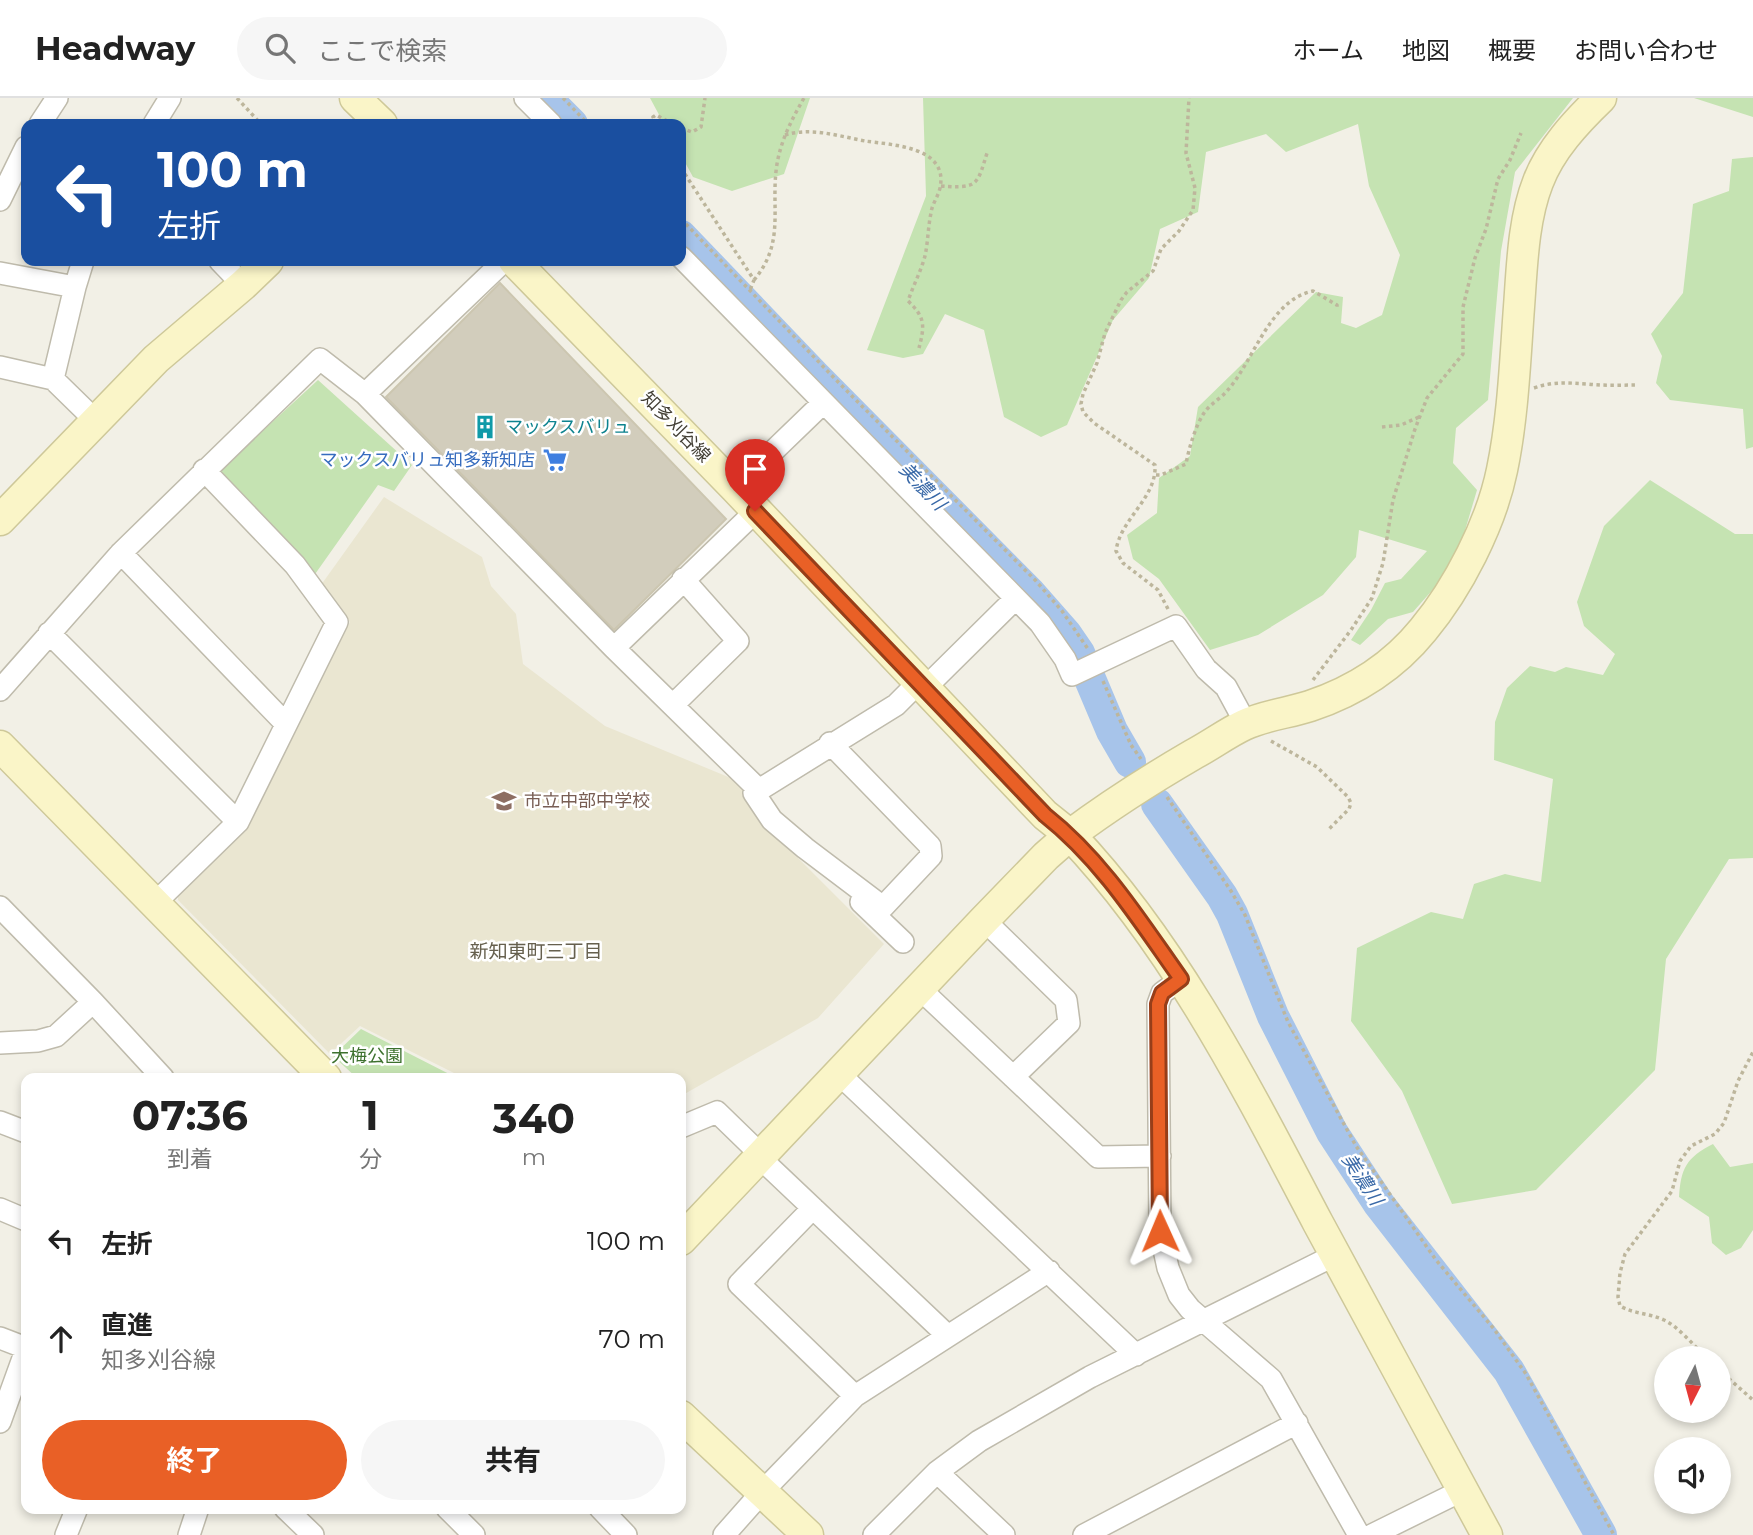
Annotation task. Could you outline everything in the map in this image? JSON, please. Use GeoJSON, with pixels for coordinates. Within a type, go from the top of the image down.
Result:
{"type":"FeatureCollection","features":[{"type":"Feature","properties":{"kind":"street"},"geometry":{"type":"LineString","coordinates":[[43,119],[57,98]]}},
{"type":"Feature","properties":{"kind":"street"},"geometry":{"type":"LineString","coordinates":[[157,119],[170,98]]}},
{"type":"Feature","properties":{"kind":"street"},"geometry":{"type":"LineString","coordinates":[[355,98],[377,119]]}},
{"type":"Feature","properties":{"kind":"street"},"geometry":{"type":"LineString","coordinates":[[525,98],[546,119]]}},
{"type":"Feature","properties":{"kind":"street"},"geometry":{"type":"LineString","coordinates":[[686,1234],[984,920],[1070,835],[1155,777],[1254,722],[1342,694],[1370,678],[1388,667],[1424,629],[1471,553],[1502,471],[1512,395],[1526,238],[1538,181],[1552,155],[1573,127],[1601,98]]}},
{"type":"Feature","properties":{"kind":"street"},"geometry":{"type":"LineString","coordinates":[[0,200],[21,157]]}},
{"type":"Feature","properties":{"kind":"street"},"geometry":{"type":"LineString","coordinates":[[686,262],[1040,623],[1052,638],[1072,675],[1176,626],[1206,669],[1226,687],[1254,722]]}},
{"type":"Feature","properties":{"kind":"street"},"geometry":{"type":"LineString","coordinates":[[53,379],[82,266]]}},
{"type":"Feature","properties":{"kind":"street"},"geometry":{"type":"LineString","coordinates":[[225,266],[243,285]]}},
{"type":"Feature","properties":{"kind":"street"},"geometry":{"type":"LineString","coordinates":[[0,520],[156,359],[263,266]]}},
{"type":"Feature","properties":{"kind":"street"},"geometry":{"type":"LineString","coordinates":[[365,394],[499,266]]}},
{"type":"Feature","properties":{"kind":"street","name":"知多刈谷線"},"geometry":{"type":"LineString","coordinates":[[519,266],[735,488],[1045,815],[1070,835],[1103,869],[1181,979],[1237,1071],[1487,1535]]}},
{"type":"Feature","properties":{"kind":"street"},"geometry":{"type":"LineString","coordinates":[[0,273],[75,288]]}},
{"type":"Feature","properties":{"kind":"street"},"geometry":{"type":"LineString","coordinates":[[0,690],[121,553],[320,359],[365,394],[614,648],[758,789]]}},
{"type":"Feature","properties":{"kind":"street"},"geometry":{"type":"LineString","coordinates":[[0,367],[53,379],[97,422]]}},
{"type":"Feature","properties":{"kind":"street"},"geometry":{"type":"LineString","coordinates":[[735,488],[824,402]]}},
{"type":"Feature","properties":{"kind":"street"},"geometry":{"type":"LineString","coordinates":[[154,904],[238,822],[337,622],[295,565],[204,470]]}},
{"type":"Feature","properties":{"kind":"street"},"geometry":{"type":"LineString","coordinates":[[614,648],[755,511]]}},
{"type":"Feature","properties":{"kind":"street"},"geometry":{"type":"LineString","coordinates":[[121,553],[286,723]]}},
{"type":"Feature","properties":{"kind":"street"},"geometry":{"type":"LineString","coordinates":[[673,705],[738,640],[683,579]]}},
{"type":"Feature","properties":{"kind":"street"},"geometry":{"type":"LineString","coordinates":[[830,743],[930,846],[931,856],[883,907],[772,820],[754,793],[830,743],[895,705],[922,685],[1015,599]]}},
{"type":"Feature","properties":{"kind":"street"},"geometry":{"type":"LineString","coordinates":[[49,633],[238,822]]}},
{"type":"Feature","properties":{"kind":"street"},"geometry":{"type":"LineString","coordinates":[[0,746],[154,904],[311,1073]]}},
{"type":"Feature","properties":{"kind":"street"},"geometry":{"type":"LineString","coordinates":[[858,889],[855,895],[903,942]]}},
{"type":"Feature","properties":{"kind":"street"},"geometry":{"type":"LineString","coordinates":[[0,907],[93,1002],[154,1073]]}},
{"type":"Feature","properties":{"kind":"street"},"geometry":{"type":"LineString","coordinates":[[984,920],[1066,1000],[1069,1023],[1013,1077]]}},
{"type":"Feature","properties":{"kind":"street"},"geometry":{"type":"LineString","coordinates":[[1181,979],[1162,993],[1158,1004],[1160,1231],[1164,1254],[1179,1295],[1202,1320],[1271,1379],[1359,1535]]}},
{"type":"Feature","properties":{"kind":"street"},"geometry":{"type":"LineString","coordinates":[[920,989],[1098,1157],[1160,1156]]}},
{"type":"Feature","properties":{"kind":"street"},"geometry":{"type":"LineString","coordinates":[[1,1042],[38,1041],[56,1036],[93,1002]]}},
{"type":"Feature","properties":{"kind":"street"},"geometry":{"type":"LineString","coordinates":[[838,1073],[1136,1354]]}},
{"type":"Feature","properties":{"kind":"street"},"geometry":{"type":"LineString","coordinates":[[686,1125],[717,1112],[752,1146],[759,1157],[948,1336]]}},
{"type":"Feature","properties":{"kind":"street"},"geometry":{"type":"LineString","coordinates":[[0,1122],[21,1130]]}},
{"type":"Feature","properties":{"kind":"street"},"geometry":{"type":"LineString","coordinates":[[813,1208],[739,1284],[855,1396]]}},
{"type":"Feature","properties":{"kind":"street"},"geometry":{"type":"LineString","coordinates":[[0,1209],[21,1218]]}},
{"type":"Feature","properties":{"kind":"street"},"geometry":{"type":"LineString","coordinates":[[874,1535],[937,1472],[990,1435],[1080,1382],[1335,1255]]}},
{"type":"Feature","properties":{"kind":"street"},"geometry":{"type":"LineString","coordinates":[[724,1535],[762,1491],[855,1396],[1049,1271]]}},
{"type":"Feature","properties":{"kind":"street"},"geometry":{"type":"LineString","coordinates":[[0,1338],[21,1347]]}},
{"type":"Feature","properties":{"kind":"street"},"geometry":{"type":"LineString","coordinates":[[0,1422],[21,1363]]}},
{"type":"Feature","properties":{"kind":"street"},"geometry":{"type":"LineString","coordinates":[[686,1421],[808,1535]]}},
{"type":"Feature","properties":{"kind":"street"},"geometry":{"type":"LineString","coordinates":[[1084,1535],[1297,1423]]}},
{"type":"Feature","properties":{"kind":"street"},"geometry":{"type":"LineString","coordinates":[[937,1472],[1004,1535]]}},
{"type":"Feature","properties":{"kind":"street"},"geometry":{"type":"LineString","coordinates":[[1372,1535],[1463,1490]]}},
{"type":"Feature","properties":{"kind":"street"},"geometry":{"type":"LineString","coordinates":[[66,1535],[75,1514]]}},
{"type":"Feature","properties":{"kind":"street"},"geometry":{"type":"LineString","coordinates":[[188,1535],[196,1514]]}},
{"type":"Feature","properties":{"kind":"street"},"geometry":{"type":"LineString","coordinates":[[291,1514],[313,1535]]}},
{"type":"Feature","properties":{"kind":"street"},"geometry":{"type":"LineString","coordinates":[[453,1514],[474,1535]]}},
{"type":"Feature","properties":{"kind":"street"},"geometry":{"type":"LineString","coordinates":[[606,1514],[626,1535]]}},
{"type":"Feature","properties":{"kind":"path"},"geometry":{"type":"LineString","coordinates":[[237,98],[256,119]]}},
{"type":"Feature","properties":{"kind":"path"},"geometry":{"type":"LineString","coordinates":[[563,98],[583,119]]}},
{"type":"Feature","properties":{"kind":"path"},"geometry":{"type":"LineString","coordinates":[[686,130],[692,132],[701,127],[705,98]]}},
{"type":"Feature","properties":{"kind":"path"},"geometry":{"type":"LineString","coordinates":[[750,290],[774,244],[776,167],[785,135],[804,98]]}},
{"type":"Feature","properties":{"kind":"path"},"geometry":{"type":"LineString","coordinates":[[1176,626],[1158,590],[1123,563],[1116,551],[1121,535],[1151,487],[1156,475],[1155,465],[1094,424],[1083,412],[1082,404],[1083,394],[1097,363],[1105,333],[1121,300],[1153,271],[1161,249],[1179,231],[1193,210],[1195,188],[1186,153],[1189,98]]}},
{"type":"Feature","properties":{"kind":"path"},"geometry":{"type":"LineString","coordinates":[[785,135],[796,132],[823,133],[890,144],[928,155],[936,163],[941,186],[932,206],[925,255],[908,301],[923,318],[919,348]]}},
{"type":"Feature","properties":{"kind":"path"},"geometry":{"type":"LineString","coordinates":[[1307,688],[1372,597],[1383,563],[1393,500],[1420,416],[1434,388],[1462,354],[1463,307],[1475,258],[1486,229],[1498,179],[1510,160],[1521,133]]}},
{"type":"Feature","properties":{"kind":"path"},"geometry":{"type":"LineString","coordinates":[[941,186],[974,184],[980,178],[988,150]]}},
{"type":"Feature","properties":{"kind":"path"},"geometry":{"type":"LineString","coordinates":[[686,176],[754,280]]}},
{"type":"Feature","properties":{"kind":"path"},"geometry":{"type":"LineString","coordinates":[[686,224],[1035,582],[1079,633],[1130,745],[1155,777],[1245,915],[1288,1021],[1356,1146],[1436,1260],[1494,1329],[1526,1374],[1614,1535]]}},
{"type":"Feature","properties":{"kind":"path"},"geometry":{"type":"LineString","coordinates":[[1156,475],[1186,464],[1202,415],[1227,391],[1266,328],[1292,300],[1313,291],[1337,305],[1337,310]]}},
{"type":"Feature","properties":{"kind":"path"},"geometry":{"type":"LineString","coordinates":[[1512,395],[1547,383],[1638,385]]}},
{"type":"Feature","properties":{"kind":"path"},"geometry":{"type":"LineString","coordinates":[[1381,426],[1401,425],[1420,416]]}},
{"type":"Feature","properties":{"kind":"path"},"geometry":{"type":"LineString","coordinates":[[1254,722],[1270,740],[1317,768],[1348,797],[1351,803],[1349,809],[1329,829]]}},
{"type":"Feature","properties":{"kind":"path"},"geometry":{"type":"LineString","coordinates":[[1694,1346],[1668,1321],[1631,1312],[1620,1306],[1620,1273],[1625,1254],[1672,1191],[1680,1161],[1691,1146],[1714,1134],[1724,1123],[1738,1081],[1753,1052]]}},
{"type":"Feature","properties":{"kind":"path"},"geometry":{"type":"LineString","coordinates":[[1731,1381],[1753,1400]]}},
{"type":"Feature","properties":{"kind":"shaded area","name":"市立中部中学校"},"geometry":{"type":"Polygon","coordinates":[[[384,497],[482,557],[491,586],[516,614],[523,664],[605,726],[738,781],[761,821],[884,944],[818,1018],[686,1093],[686,1073],[454,1073],[360,1026],[330,1054],[178,900],[178,892],[245,826],[350,622],[321,585],[384,497]]]}},
{"type":"Feature","properties":{"kind":"green space"},"geometry":{"type":"Polygon","coordinates":[[[650,98],[810,98],[784,174],[732,191],[693,177],[686,164],[686,119],[661,119],[650,98]]]}},
{"type":"Feature","properties":{"kind":"green space"},"geometry":{"type":"Polygon","coordinates":[[[923,98],[1573,98],[1515,172],[1501,251],[1488,400],[1456,428],[1453,463],[1477,490],[1461,544],[1435,587],[1413,612],[1388,619],[1360,645],[1351,640],[1385,583],[1401,579],[1427,551],[1359,530],[1356,557],[1323,595],[1258,635],[1210,650],[1159,579],[1133,559],[1127,535],[1157,513],[1159,478],[1190,456],[1198,407],[1316,292],[1343,297],[1341,323],[1356,328],[1382,315],[1400,255],[1369,186],[1358,124],[1286,152],[1266,134],[1206,152],[1198,212],[1160,229],[1149,278],[1113,320],[1067,425],[1041,437],[1004,417],[984,330],[945,314],[923,354],[903,358],[867,350],[926,196],[923,98]]]}},
{"type":"Feature","properties":{"kind":"green space"},"geometry":{"type":"Polygon","coordinates":[[[1694,98],[1753,98],[1753,117],[1694,98]]]}},
{"type":"Feature","properties":{"kind":"green space"},"geometry":{"type":"Polygon","coordinates":[[[1753,157],[1753,447],[1746,449],[1743,409],[1670,400],[1656,383],[1662,356],[1651,334],[1683,293],[1693,204],[1729,191],[1732,159],[1753,157]]]}},
{"type":"Feature","properties":{"kind":"green space"},"geometry":{"type":"Polygon","coordinates":[[[318,380],[412,465],[394,491],[378,485],[313,577],[209,480],[318,380]]]}},
{"type":"Feature","properties":{"kind":"green space"},"geometry":{"type":"Polygon","coordinates":[[[1650,480],[1735,534],[1753,534],[1753,858],[1729,859],[1666,959],[1655,1070],[1536,1190],[1452,1204],[1402,1091],[1351,1021],[1357,948],[1431,912],[1463,919],[1474,884],[1505,874],[1541,882],[1553,779],[1494,760],[1495,722],[1507,688],[1530,666],[1555,672],[1566,667],[1603,675],[1615,654],[1584,626],[1577,602],[1604,526],[1650,480]]]}},
{"type":"Feature","properties":{"kind":"green space","name":"大梅公園"},"geometry":{"type":"Polygon","coordinates":[[[361,1029],[447,1073],[352,1073],[333,1056],[361,1029]]]}},
{"type":"Feature","properties":{"kind":"green space"},"geometry":{"type":"Polygon","coordinates":[[[1713,1144],[1730,1167],[1753,1163],[1753,1230],[1741,1248],[1726,1255],[1712,1243],[1709,1217],[1679,1197],[1681,1178],[1687,1165],[1697,1154],[1713,1144]]]}},
{"type":"Feature","properties":{"kind":"building","name":"マックスバリュ知多新知店"},"geometry":{"type":"Polygon","coordinates":[[[500,283],[726,519],[614,630],[386,397],[500,283]]]}},
{"type":"Feature","properties":{"kind":"waterway","name":"美濃川"},"geometry":{"type":"LineString","coordinates":[[546,98],[567,119]]}},
{"type":"Feature","properties":{"kind":"waterway","name":"美濃川"},"geometry":{"type":"LineString","coordinates":[[686,241],[1030,593],[1066,634],[1079,653],[1112,731],[1130,762]]}},
{"type":"Feature","properties":{"kind":"waterway","name":"美濃川"},"geometry":{"type":"LineString","coordinates":[[1157,804],[1232,914],[1273,1016],[1332,1132],[1379,1204],[1509,1371],[1601,1535]]}},
{"type":"Feature","properties":{"kind":"place","name":"マックスバリュ"},"geometry":{"type":"Point","coordinates":[485,427]}},
{"type":"Feature","properties":{"kind":"place","name":"マックスバリュ知多新知店"},"geometry":{"type":"Point","coordinates":[555,460]}},
{"type":"Feature","properties":{"kind":"place","name":"市立中部中学校"},"geometry":{"type":"Point","coordinates":[504,801]}},
{"type":"Feature","properties":{"kind":"district","name":"新知東町三丁目"},"geometry":{"type":"Point","coordinates":[536,951]}},
{"type":"Feature","properties":{"kind":"route"},"geometry":{"type":"LineString","coordinates":[[755,511],[1045,815],[1070,835],[1103,869],[1181,979],[1162,993],[1158,1004],[1160,1231]]}}]}
